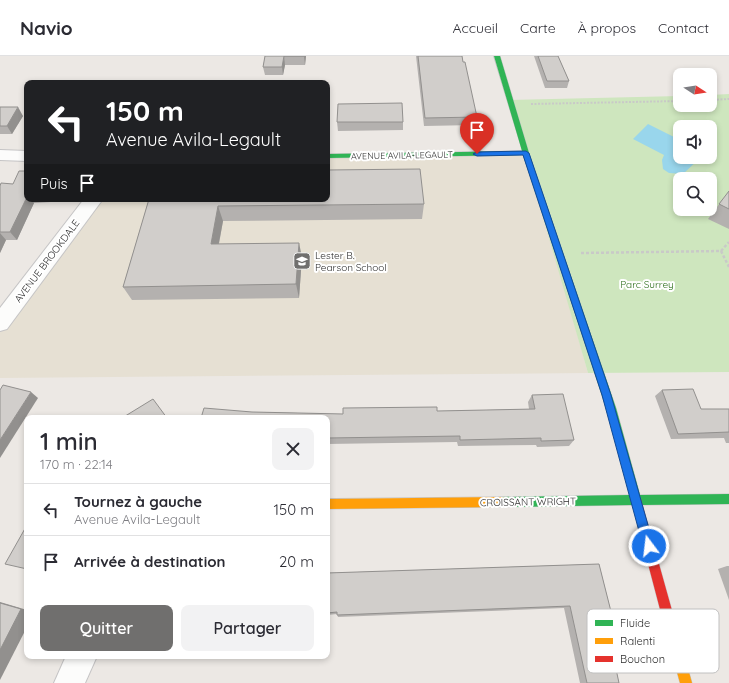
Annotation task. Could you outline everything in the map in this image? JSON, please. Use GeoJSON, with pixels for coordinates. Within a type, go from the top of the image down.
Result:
{"type":"FeatureCollection","features":[{"type":"Feature","properties":{"kind":"street"},"geometry":{"type":"LineString","coordinates":[[496,56],[526,153],[590,342],[637,500],[666,609]]}},
{"type":"Feature","properties":{"kind":"street","name":"AVENUE AVILA-LEGAULT"},"geometry":{"type":"LineString","coordinates":[[330,156],[526,153]]}},
{"type":"Feature","properties":{"kind":"street"},"geometry":{"type":"LineString","coordinates":[[0,156],[24,156]]}},
{"type":"Feature","properties":{"kind":"street","name":"AVENUE BROOKDALE"},"geometry":{"type":"LineString","coordinates":[[0,323],[92,202]]}},
{"type":"Feature","properties":{"kind":"street","name":"CROISSANT WRIGHT"},"geometry":{"type":"LineString","coordinates":[[330,504],[729,499]]}},
{"type":"Feature","properties":{"kind":"street"},"geometry":{"type":"LineString","coordinates":[[70,683],[81,659]]}},
{"type":"Feature","properties":{"kind":"street"},"geometry":{"type":"LineString","coordinates":[[683,673],[686,683]]}},
{"type":"Feature","properties":{"kind":"path"},"geometry":{"type":"LineString","coordinates":[[717,100],[729,100]]}},
{"type":"Feature","properties":{"kind":"path"},"geometry":{"type":"LineString","coordinates":[[529,104],[673,101]]}},
{"type":"Feature","properties":{"kind":"path"},"geometry":{"type":"LineString","coordinates":[[576,253],[721,251],[729,242]]}},
{"type":"Feature","properties":{"kind":"path"},"geometry":{"type":"LineString","coordinates":[[721,251],[729,267]]}},
{"type":"Feature","properties":{"kind":"shaded area","name":"Lester B. Pearson School"},"geometry":{"type":"Polygon","coordinates":[[[526,153],[588,373],[0,378],[0,323],[92,202],[330,202],[330,156],[526,153]]]}},
{"type":"Feature","properties":{"kind":"green space","name":"Parc Surrey"},"geometry":{"type":"Polygon","coordinates":[[[729,94],[729,372],[588,373],[509,100],[673,96],[673,112],[717,112],[717,95],[729,94]]]}},
{"type":"Feature","properties":{"kind":"water"},"geometry":{"type":"Polygon","coordinates":[[[648,124],[673,136],[673,164],[694,164],[685,172],[669,173],[663,169],[662,160],[664,155],[633,139],[648,124]]]}},
{"type":"Feature","properties":{"kind":"building"},"geometry":{"type":"Polygon","coordinates":[[[265,56],[284,56],[282,67],[263,67],[265,56]]]}},
{"type":"Feature","properties":{"kind":"building"},"geometry":{"type":"Polygon","coordinates":[[[418,56],[462,56],[463,62],[465,62],[477,117],[425,118],[418,56]]]}},
{"type":"Feature","properties":{"kind":"building"},"geometry":{"type":"Polygon","coordinates":[[[538,56],[558,56],[569,81],[547,81],[538,56]]]}},
{"type":"Feature","properties":{"kind":"building"},"geometry":{"type":"Polygon","coordinates":[[[402,103],[403,122],[337,122],[338,104],[402,103]]]}},
{"type":"Feature","properties":{"kind":"building"},"geometry":{"type":"Polygon","coordinates":[[[0,107],[18,107],[7,126],[0,126],[0,107]]]}},
{"type":"Feature","properties":{"kind":"building"},"geometry":{"type":"Polygon","coordinates":[[[420,169],[424,204],[218,206],[211,244],[299,243],[296,284],[123,287],[148,202],[330,202],[330,170],[420,169]]]}},
{"type":"Feature","properties":{"kind":"building"},"geometry":{"type":"Polygon","coordinates":[[[19,171],[24,171],[25,202],[10,232],[0,232],[0,186],[1,183],[13,184],[19,171]]]}},
{"type":"Feature","properties":{"kind":"building"},"geometry":{"type":"Polygon","coordinates":[[[729,191],[729,209],[719,204],[729,191]]]}},
{"type":"Feature","properties":{"kind":"building"},"geometry":{"type":"Polygon","coordinates":[[[3,385],[31,392],[0,440],[0,390],[3,385]]]}},
{"type":"Feature","properties":{"kind":"building"},"geometry":{"type":"Polygon","coordinates":[[[693,389],[701,409],[729,409],[729,432],[678,434],[662,390],[693,389]]]}},
{"type":"Feature","properties":{"kind":"building"},"geometry":{"type":"Polygon","coordinates":[[[563,394],[574,440],[541,441],[541,438],[460,440],[460,436],[330,438],[330,415],[202,415],[204,408],[252,412],[343,414],[343,408],[437,407],[437,411],[535,409],[532,395],[563,394]]]}},
{"type":"Feature","properties":{"kind":"building"},"geometry":{"type":"Polygon","coordinates":[[[153,399],[165,415],[127,415],[153,399]]]}},
{"type":"Feature","properties":{"kind":"building"},"geometry":{"type":"Polygon","coordinates":[[[24,530],[24,568],[5,564],[24,530]]]}},
{"type":"Feature","properties":{"kind":"building"},"geometry":{"type":"Polygon","coordinates":[[[599,564],[610,609],[587,609],[587,673],[617,673],[619,683],[587,683],[570,606],[337,615],[337,612],[330,613],[330,573],[599,564]]]}},
{"type":"Feature","properties":{"kind":"building"},"geometry":{"type":"Polygon","coordinates":[[[0,603],[21,609],[0,650],[0,603]]]}},
{"type":"Feature","properties":{"kind":"traffic: fast"},"geometry":{"type":"LineString","coordinates":[[497,56],[526,153],[611,408],[637,503]]}},
{"type":"Feature","properties":{"kind":"traffic: fast"},"geometry":{"type":"LineString","coordinates":[[330,156],[526,153]]}},
{"type":"Feature","properties":{"kind":"traffic: fast"},"geometry":{"type":"LineString","coordinates":[[501,502],[729,499]]}},
{"type":"Feature","properties":{"kind":"traffic: slow"},"geometry":{"type":"LineString","coordinates":[[330,504],[501,502]]}},
{"type":"Feature","properties":{"kind":"traffic: slow"},"geometry":{"type":"LineString","coordinates":[[683,673],[686,683]]}},
{"type":"Feature","properties":{"kind":"traffic: jam"},"geometry":{"type":"LineString","coordinates":[[637,503],[666,609]]}},
{"type":"Feature","properties":{"kind":"place","name":"Lester B. Pearson School"},"geometry":{"type":"Point","coordinates":[302,261]}},
{"type":"Feature","properties":{"kind":"route"},"geometry":{"type":"LineString","coordinates":[[477,154],[526,153],[611,408],[649,546]]}}]}
